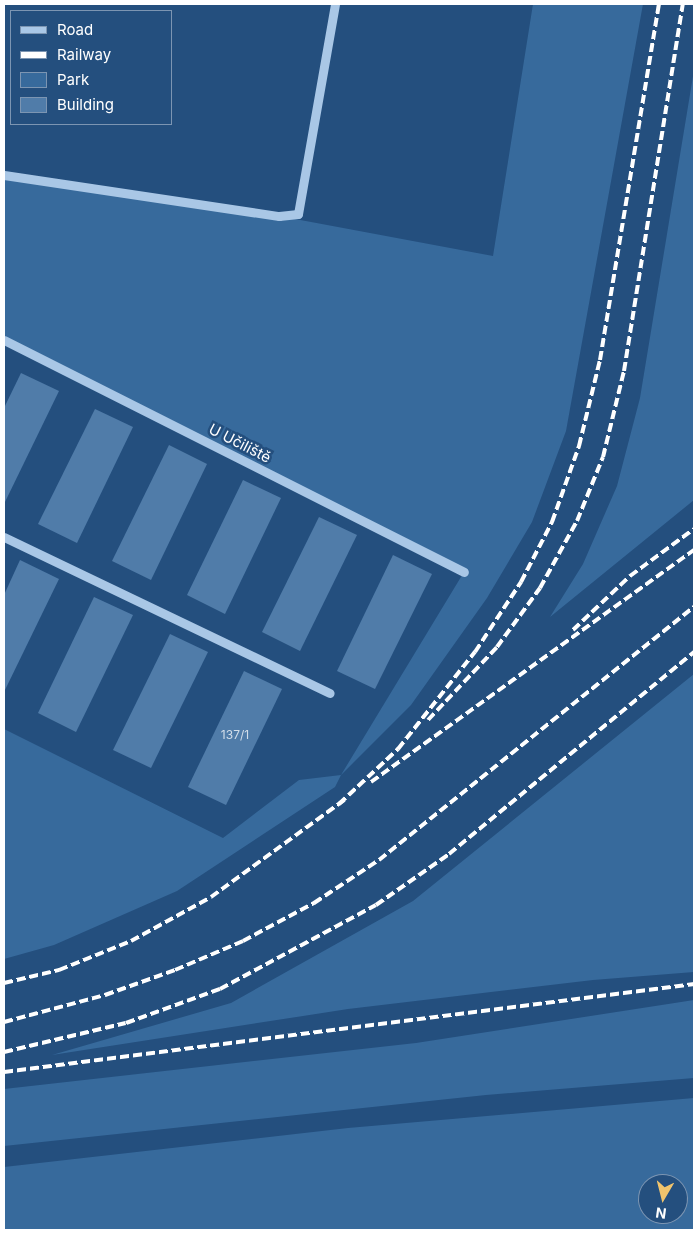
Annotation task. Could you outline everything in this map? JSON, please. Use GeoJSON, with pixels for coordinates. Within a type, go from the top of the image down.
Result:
{"type":"FeatureCollection","features":[{"type":"Feature","properties":{"kind":"lane"},"geometry":{"type":"LineString","coordinates":[[4,175],[279,216],[298,214],[335,4]]}},
{"type":"Feature","properties":{"kind":"lane","name":"U Učiliště"},"geometry":{"type":"LineString","coordinates":[[4,340],[464,572]]}},
{"type":"Feature","properties":{"kind":"lane"},"geometry":{"type":"LineString","coordinates":[[4,537],[330,693]]}},
{"type":"Feature","properties":{"kind":"green space"},"geometry":{"type":"Polygon","coordinates":[[[533,4],[643,4],[566,431],[532,522],[487,598],[411,705],[341,775],[464,572],[4,340],[4,175],[279,216],[493,256],[533,4]]]}},
{"type":"Feature","properties":{"kind":"green space"},"geometry":{"type":"Polygon","coordinates":[[[694,70],[694,500],[550,617],[583,564],[617,486],[640,398],[694,70]]]}},
{"type":"Feature","properties":{"kind":"green space"},"geometry":{"type":"Polygon","coordinates":[[[694,674],[694,972],[593,980],[348,1009],[52,1055],[231,1003],[413,901],[694,674]]]}},
{"type":"Feature","properties":{"kind":"green space"},"geometry":{"type":"Polygon","coordinates":[[[4,729],[223,838],[299,780],[341,775],[335,787],[177,891],[54,945],[4,959],[4,729]]]}},
{"type":"Feature","properties":{"kind":"green space"},"geometry":{"type":"Polygon","coordinates":[[[694,1000],[694,1078],[486,1095],[4,1146],[4,1089],[416,1043],[694,1000]]]}},
{"type":"Feature","properties":{"kind":"green space"},"geometry":{"type":"Polygon","coordinates":[[[694,1098],[694,1230],[4,1230],[4,1167],[348,1128],[694,1098]]]}},
{"type":"Feature","properties":{"kind":"building"},"geometry":{"type":"Polygon","coordinates":[[[21,373],[59,391],[4,504],[4,408],[21,373]]]}},
{"type":"Feature","properties":{"kind":"building"},"geometry":{"type":"Polygon","coordinates":[[[95,409],[133,427],[77,543],[38,524],[95,409]]]}},
{"type":"Feature","properties":{"kind":"building"},"geometry":{"type":"Polygon","coordinates":[[[169,445],[207,464],[151,580],[112,561],[169,445]]]}},
{"type":"Feature","properties":{"kind":"building"},"geometry":{"type":"Polygon","coordinates":[[[243,480],[281,498],[225,614],[187,595],[243,480]]]}},
{"type":"Feature","properties":{"kind":"building"},"geometry":{"type":"Polygon","coordinates":[[[319,517],[357,535],[300,651],[262,632],[319,517]]]}},
{"type":"Feature","properties":{"kind":"building"},"geometry":{"type":"Polygon","coordinates":[[[393,555],[432,574],[375,689],[337,671],[393,555]]]}},
{"type":"Feature","properties":{"kind":"building"},"geometry":{"type":"Polygon","coordinates":[[[20,560],[59,579],[4,692],[4,595],[20,560]]]}},
{"type":"Feature","properties":{"kind":"building"},"geometry":{"type":"Polygon","coordinates":[[[94,597],[133,615],[76,732],[38,713],[94,597]]]}},
{"type":"Feature","properties":{"kind":"building"},"geometry":{"type":"Polygon","coordinates":[[[170,634],[208,652],[151,768],[113,750],[170,634]]]}},
{"type":"Feature","properties":{"kind":"building"},"geometry":{"type":"Polygon","coordinates":[[[244,671],[282,689],[226,805],[188,787],[244,671]]]}},
{"type":"Feature","properties":{"kind":"railway"},"geometry":{"type":"LineString","coordinates":[[339,804],[398,749],[475,652],[521,582],[552,522],[579,446],[600,360],[659,4]]}},
{"type":"Feature","properties":{"kind":"railway"},"geometry":{"type":"LineString","coordinates":[[428,720],[497,647],[540,588],[577,521],[603,457],[624,371],[683,4]]}},
{"type":"Feature","properties":{"kind":"railway"},"geometry":{"type":"LineString","coordinates":[[573,630],[630,576],[694,529]]}},
{"type":"Feature","properties":{"kind":"railway"},"geometry":{"type":"LineString","coordinates":[[371,782],[694,550]]}},
{"type":"Feature","properties":{"kind":"railway"},"geometry":{"type":"LineString","coordinates":[[4,1022],[105,995],[175,970],[243,941],[314,903],[379,860],[694,607]]}},
{"type":"Feature","properties":{"kind":"railway"},"geometry":{"type":"LineString","coordinates":[[4,1052],[126,1023],[220,989],[376,905],[449,854],[694,652]]}},
{"type":"Feature","properties":{"kind":"railway"},"geometry":{"type":"LineString","coordinates":[[4,983],[59,970],[131,941],[211,897],[344,800]]}},
{"type":"Feature","properties":{"kind":"railway"},"geometry":{"type":"LineString","coordinates":[[4,1072],[694,984]]}}]}
